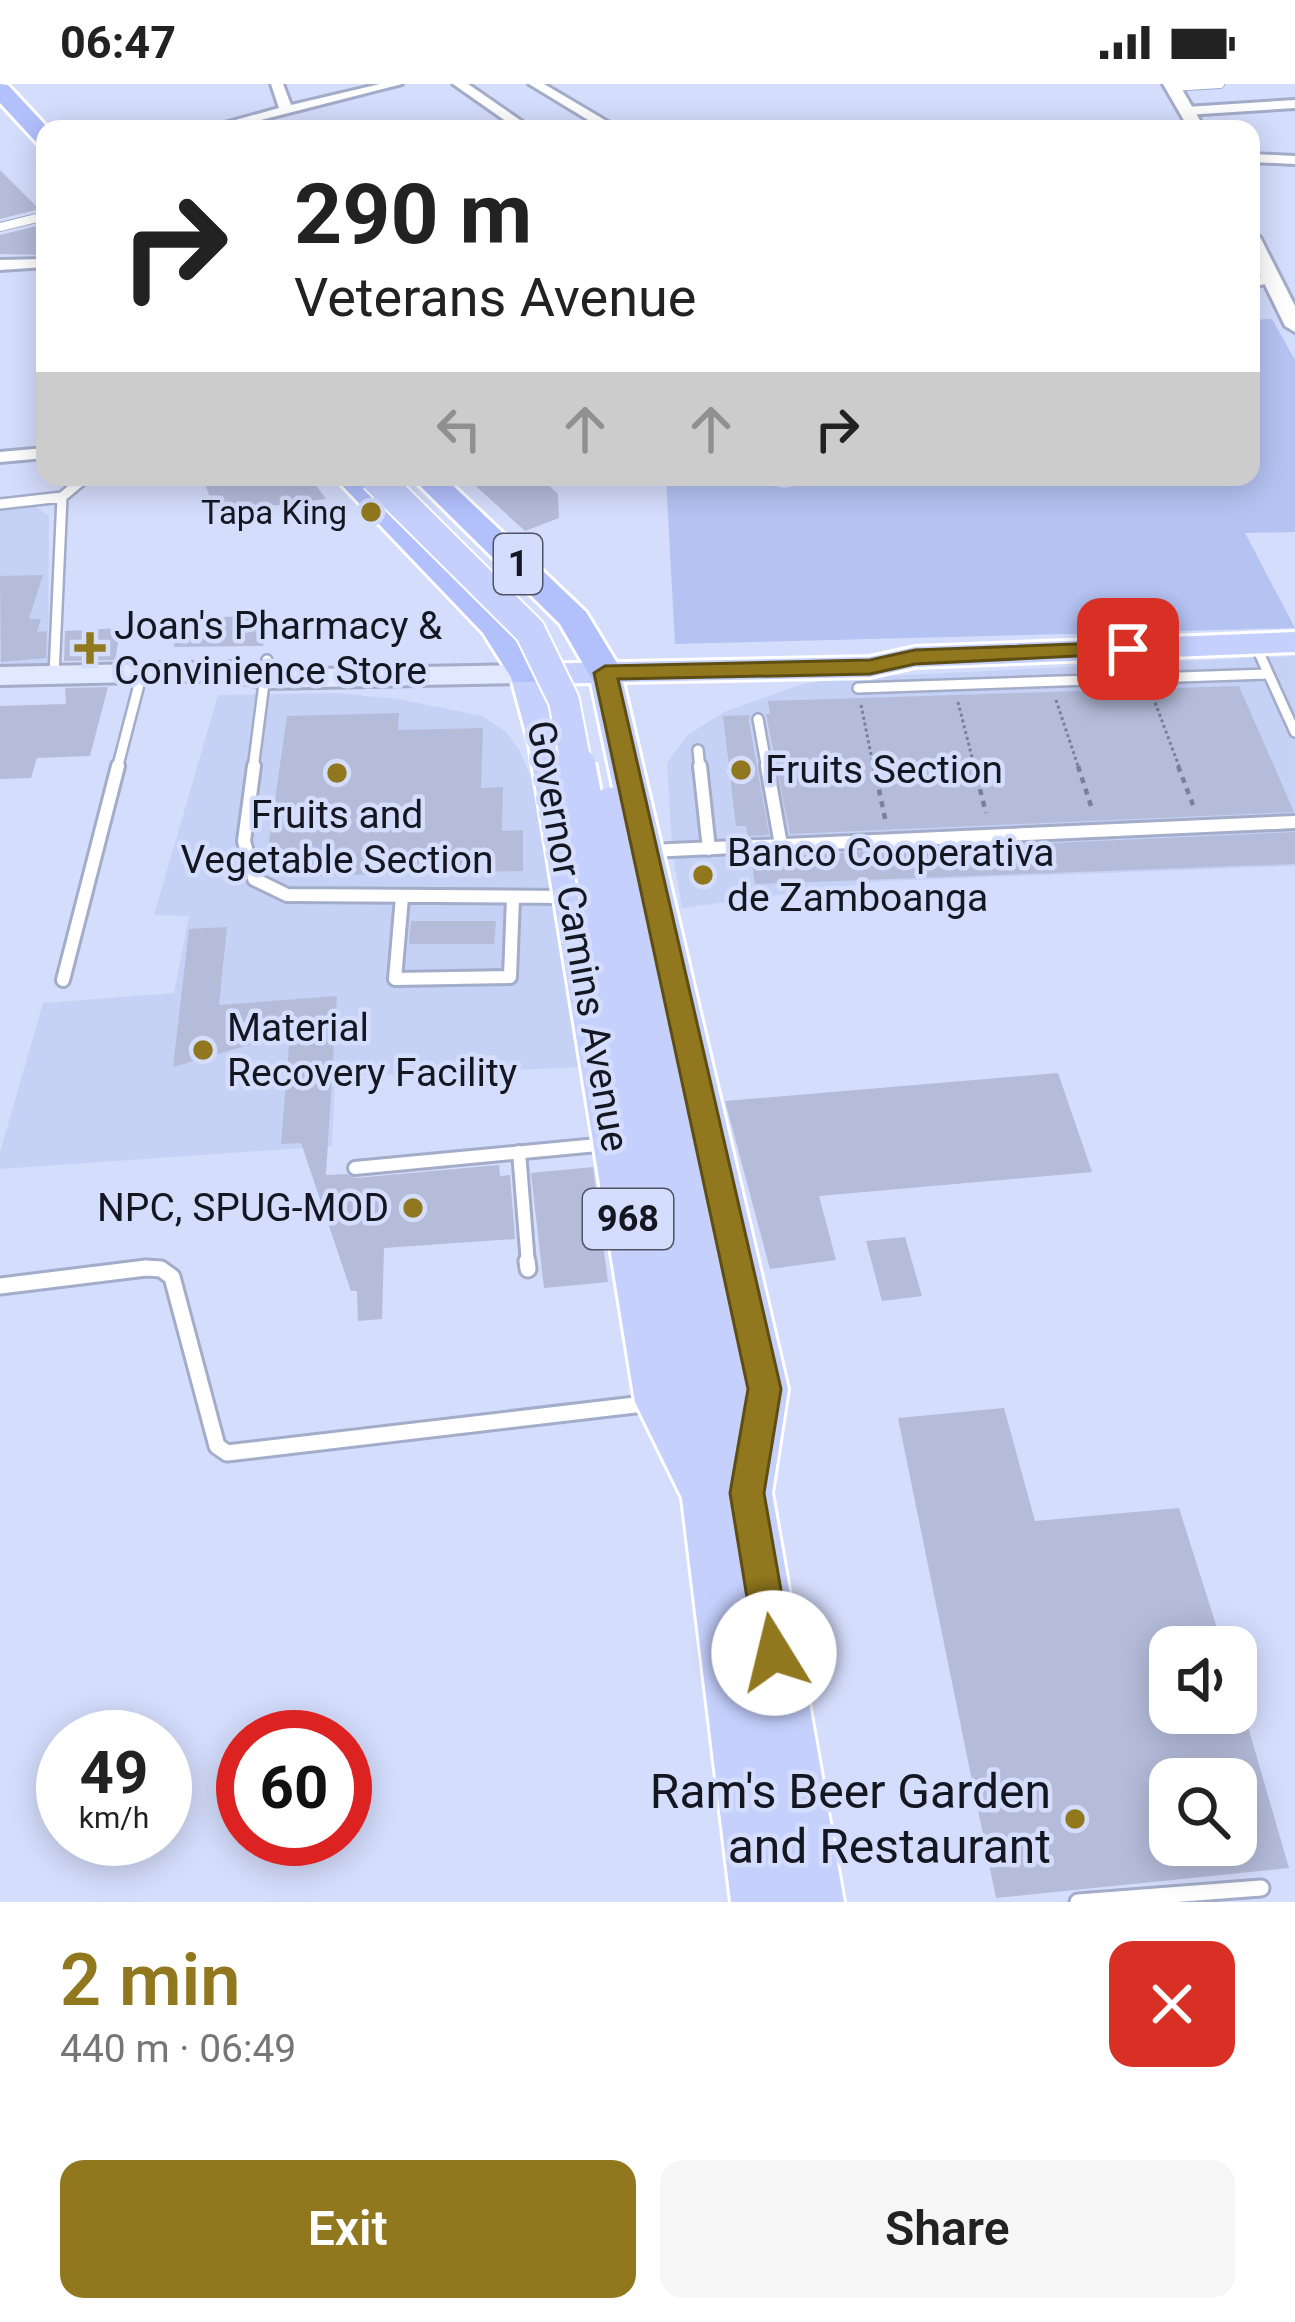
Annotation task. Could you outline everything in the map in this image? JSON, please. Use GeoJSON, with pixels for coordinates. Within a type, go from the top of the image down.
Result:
{"type":"FeatureCollection","features":[{"type":"Feature","properties":{"kind":"highway"},"geometry":{"type":"LineString","coordinates":[[0,91],[36,129]]}},
{"type":"Feature","properties":{"kind":"highway","name":"1"},"geometry":{"type":"LineString","coordinates":[[366,486],[480,609],[521,665]]}},
{"type":"Feature","properties":{"kind":"highway","name":"1"},"geometry":{"type":"LineString","coordinates":[[429,486],[574,619],[601,663]]}},
{"type":"Feature","properties":{"kind":"highway"},"geometry":{"type":"LineString","coordinates":[[424,553],[484,532]]}},
{"type":"Feature","properties":{"kind":"highway"},"geometry":{"type":"LineString","coordinates":[[480,609],[542,587]]}},
{"type":"Feature","properties":{"kind":"main road"},"geometry":{"type":"LineString","coordinates":[[366,486],[530,631],[564,701],[631,980]]}},
{"type":"Feature","properties":{"kind":"main road"},"geometry":{"type":"LineString","coordinates":[[426,486],[552,624],[589,697],[696,1408],[726,1495]]}},
{"type":"Feature","properties":{"kind":"main road"},"geometry":{"type":"LineString","coordinates":[[0,676],[601,663],[870,667],[915,657],[1262,659],[1295,642]]}},
{"type":"Feature","properties":{"kind":"main road","name":"Governor Camins Avenue"},"geometry":{"type":"LineString","coordinates":[[601,663],[622,736],[765,1389],[726,1495],[760,1902]]}},
{"type":"Feature","properties":{"kind":"main road","name":"Governor Camins Avenue"},"geometry":{"type":"LineString","coordinates":[[521,665],[546,744],[659,1402],[726,1495],[815,1902]]}},
{"type":"Feature","properties":{"kind":"main road"},"geometry":{"type":"LineString","coordinates":[[546,744],[622,736]]}},
{"type":"Feature","properties":{"kind":"main road"},"geometry":{"type":"LineString","coordinates":[[561,832],[645,838]]}},
{"type":"Feature","properties":{"kind":"main road"},"geometry":{"type":"LineString","coordinates":[[575,914],[663,922]]}},
{"type":"Feature","properties":{"kind":"street"},"geometry":{"type":"LineString","coordinates":[[277,84],[286,110]]}},
{"type":"Feature","properties":{"kind":"street"},"geometry":{"type":"LineString","coordinates":[[248,120],[396,84]]}},
{"type":"Feature","properties":{"kind":"street"},"geometry":{"type":"LineString","coordinates":[[459,84],[513,120]]}},
{"type":"Feature","properties":{"kind":"street"},"geometry":{"type":"LineString","coordinates":[[535,84],[598,120]]}},
{"type":"Feature","properties":{"kind":"street"},"geometry":{"type":"LineString","coordinates":[[1172,86],[1191,120]]}},
{"type":"Feature","properties":{"kind":"street"},"geometry":{"type":"LineString","coordinates":[[1203,120],[1295,104]]}},
{"type":"Feature","properties":{"kind":"street"},"geometry":{"type":"LineString","coordinates":[[265,116],[270,120]]}},
{"type":"Feature","properties":{"kind":"street"},"geometry":{"type":"LineString","coordinates":[[1260,158],[1295,160]]}},
{"type":"Feature","properties":{"kind":"street"},"geometry":{"type":"LineString","coordinates":[[0,265],[36,263]]}},
{"type":"Feature","properties":{"kind":"street"},"geometry":{"type":"LineString","coordinates":[[1273,285],[1295,326]]}},
{"type":"Feature","properties":{"kind":"street"},"geometry":{"type":"LineString","coordinates":[[0,457],[36,454]]}},
{"type":"Feature","properties":{"kind":"lane"},"geometry":{"type":"LineString","coordinates":[[1172,86],[1220,84]]}},
{"type":"Feature","properties":{"kind":"lane"},"geometry":{"type":"LineString","coordinates":[[0,227],[36,218]]}},
{"type":"Feature","properties":{"kind":"lane"},"geometry":{"type":"LineString","coordinates":[[0,504],[62,497],[75,486]]}},
{"type":"Feature","properties":{"kind":"lane"},"geometry":{"type":"LineString","coordinates":[[54,675],[62,497]]}},
{"type":"Feature","properties":{"kind":"lane"},"geometry":{"type":"LineString","coordinates":[[858,688],[1146,678],[1262,659],[1295,732]]}},
{"type":"Feature","properties":{"kind":"lane"},"geometry":{"type":"LineString","coordinates":[[266,669],[244,841],[254,879],[287,895],[513,897],[575,914]]}},
{"type":"Feature","properties":{"kind":"lane"},"geometry":{"type":"LineString","coordinates":[[63,980],[142,673]]}},
{"type":"Feature","properties":{"kind":"lane"},"geometry":{"type":"LineString","coordinates":[[758,719],[781,845]]}},
{"type":"Feature","properties":{"kind":"lane"},"geometry":{"type":"LineString","coordinates":[[698,750],[709,849]]}},
{"type":"Feature","properties":{"kind":"lane"},"geometry":{"type":"LineString","coordinates":[[645,838],[709,849],[1295,822]]}},
{"type":"Feature","properties":{"kind":"lane"},"geometry":{"type":"LineString","coordinates":[[402,897],[395,979],[511,977],[513,897]]}},
{"type":"Feature","properties":{"kind":"lane"},"geometry":{"type":"LineString","coordinates":[[355,1168],[615,1143]]}},
{"type":"Feature","properties":{"kind":"lane"},"geometry":{"type":"LineString","coordinates":[[519,1152],[528,1269]]}},
{"type":"Feature","properties":{"kind":"lane"},"geometry":{"type":"LineString","coordinates":[[0,1286],[146,1268],[172,1276],[218,1446],[227,1453],[659,1402]]}},
{"type":"Feature","properties":{"kind":"lane"},"geometry":{"type":"LineString","coordinates":[[1078,1902],[1261,1888]]}},
{"type":"Feature","properties":{"kind":"path"},"geometry":{"type":"LineString","coordinates":[[1146,678],[1202,827]]}},
{"type":"Feature","properties":{"kind":"path"},"geometry":{"type":"LineString","coordinates":[[1051,681],[1099,831]]}},
{"type":"Feature","properties":{"kind":"path"},"geometry":{"type":"LineString","coordinates":[[953,684],[992,836]]}},
{"type":"Feature","properties":{"kind":"path"},"geometry":{"type":"LineString","coordinates":[[858,688],[890,841]]}},
{"type":"Feature","properties":{"kind":"shaded area"},"geometry":{"type":"Polygon","coordinates":[[[1272,319],[1295,360],[1295,532],[1245,533],[1295,628],[675,644],[666,486],[1260,486],[1260,320],[1272,319]]]}},
{"type":"Feature","properties":{"kind":"shaded area"},"geometry":{"type":"Polygon","coordinates":[[[36,507],[49,516],[48,668],[0,669],[0,511],[36,507]]]}},
{"type":"Feature","properties":{"kind":"shaded area"},"geometry":{"type":"Polygon","coordinates":[[[1295,656],[1295,866],[883,881],[682,908],[672,850],[667,763],[688,735],[724,712],[803,684],[841,678],[1295,656]]]}},
{"type":"Feature","properties":{"kind":"shaded area"},"geometry":{"type":"Polygon","coordinates":[[[336,693],[398,699],[482,716],[506,732],[520,751],[537,793],[582,1067],[335,1077],[332,1146],[0,1169],[0,1152],[43,1003],[174,993],[189,916],[154,915],[218,695],[336,693]]]}},
{"type":"Feature","properties":{"kind":"building"},"geometry":{"type":"Polygon","coordinates":[[[0,170],[36,210],[0,219],[0,170]]]}},
{"type":"Feature","properties":{"kind":"building"},"geometry":{"type":"Polygon","coordinates":[[[36,226],[36,255],[0,254],[0,235],[36,226]]]}},
{"type":"Feature","properties":{"kind":"building"},"geometry":{"type":"Polygon","coordinates":[[[206,486],[317,486],[326,499],[215,513],[206,486]]]}},
{"type":"Feature","properties":{"kind":"building"},"geometry":{"type":"Polygon","coordinates":[[[476,486],[550,486],[558,494],[559,518],[525,531],[476,486]]]}},
{"type":"Feature","properties":{"kind":"building"},"geometry":{"type":"Polygon","coordinates":[[[43,575],[29,619],[41,619],[37,632],[47,631],[46,658],[1,662],[0,576],[43,575]]]}},
{"type":"Feature","properties":{"kind":"building"},"geometry":{"type":"Polygon","coordinates":[[[271,616],[263,646],[174,647],[175,618],[271,616]]]}},
{"type":"Feature","properties":{"kind":"building","name":"Joan's Pharmacy & Convinience Store"},"geometry":{"type":"Polygon","coordinates":[[[121,628],[115,660],[64,661],[65,631],[121,628]]]}},
{"type":"Feature","properties":{"kind":"building"},"geometry":{"type":"Polygon","coordinates":[[[1239,686],[1294,812],[790,834],[766,714],[770,714],[768,701],[1239,686]]]}},
{"type":"Feature","properties":{"kind":"building"},"geometry":{"type":"Polygon","coordinates":[[[108,687],[90,756],[37,758],[31,778],[0,779],[0,706],[66,704],[65,688],[108,687]]]}},
{"type":"Feature","properties":{"kind":"building","name":"Fruits and Vegetable Section"},"geometry":{"type":"Polygon","coordinates":[[[399,713],[398,730],[483,728],[481,788],[503,787],[502,831],[523,830],[523,871],[306,876],[282,866],[269,841],[287,716],[399,713]]]}},
{"type":"Feature","properties":{"kind":"building","name":"Fruits Section"},"geometry":{"type":"Polygon","coordinates":[[[750,715],[769,835],[748,836],[746,826],[736,826],[723,716],[750,715]]]}},
{"type":"Feature","properties":{"kind":"building"},"geometry":{"type":"Polygon","coordinates":[[[1295,832],[1295,864],[755,884],[751,857],[1295,832]]]}},
{"type":"Feature","properties":{"kind":"building"},"geometry":{"type":"Polygon","coordinates":[[[411,921],[496,921],[494,944],[409,944],[411,921]]]}},
{"type":"Feature","properties":{"kind":"building"},"geometry":{"type":"Polygon","coordinates":[[[227,927],[219,1005],[337,996],[326,1175],[356,1178],[499,1165],[500,1176],[510,1175],[515,1239],[384,1248],[382,1319],[358,1321],[357,1291],[351,1291],[301,1143],[281,1144],[290,1033],[173,1067],[189,929],[227,927]]]}},
{"type":"Feature","properties":{"kind":"building"},"geometry":{"type":"Polygon","coordinates":[[[1058,1073],[1092,1172],[819,1196],[836,1260],[770,1269],[725,1101],[1058,1073]]]}},
{"type":"Feature","properties":{"kind":"building"},"geometry":{"type":"Polygon","coordinates":[[[593,1167],[608,1282],[544,1288],[531,1173],[593,1167]]]}},
{"type":"Feature","properties":{"kind":"building"},"geometry":{"type":"Polygon","coordinates":[[[905,1237],[922,1296],[882,1301],[866,1241],[905,1237]]]}},
{"type":"Feature","properties":{"kind":"building"},"geometry":{"type":"Polygon","coordinates":[[[1004,1408],[1035,1521],[1179,1508],[1216,1626],[1149,1626],[1149,1734],[1250,1734],[1289,1868],[996,1898],[898,1418],[1004,1408]]]}},
{"type":"Feature","properties":{"kind":"place","name":"Tapa King"},"geometry":{"type":"Point","coordinates":[371,512]}},
{"type":"Feature","properties":{"kind":"place","name":"Joan's Pharmacy & Convinience Store"},"geometry":{"type":"Point","coordinates":[90,648]}},
{"type":"Feature","properties":{"kind":"place","name":"Fruits Section"},"geometry":{"type":"Point","coordinates":[741,770]}},
{"type":"Feature","properties":{"kind":"place","name":"Fruits and Vegetable Section"},"geometry":{"type":"Point","coordinates":[337,773]}},
{"type":"Feature","properties":{"kind":"place","name":"Banco Cooperativa de Zamboanga"},"geometry":{"type":"Point","coordinates":[703,875]}},
{"type":"Feature","properties":{"kind":"place","name":"Material Recovery Facility"},"geometry":{"type":"Point","coordinates":[203,1050]}},
{"type":"Feature","properties":{"kind":"place","name":"NPC, SPUG-MOD"},"geometry":{"type":"Point","coordinates":[413,1208]}},
{"type":"Feature","properties":{"kind":"place","name":"Ram's Beer Garden and Restaurant"},"geometry":{"type":"Point","coordinates":[1075,1819]}},
{"type":"Feature","properties":{"kind":"route"},"geometry":{"type":"LineString","coordinates":[[774,1653],[747,1493],[765,1389],[605,673],[870,667],[915,657],[1128,649]]}}]}
